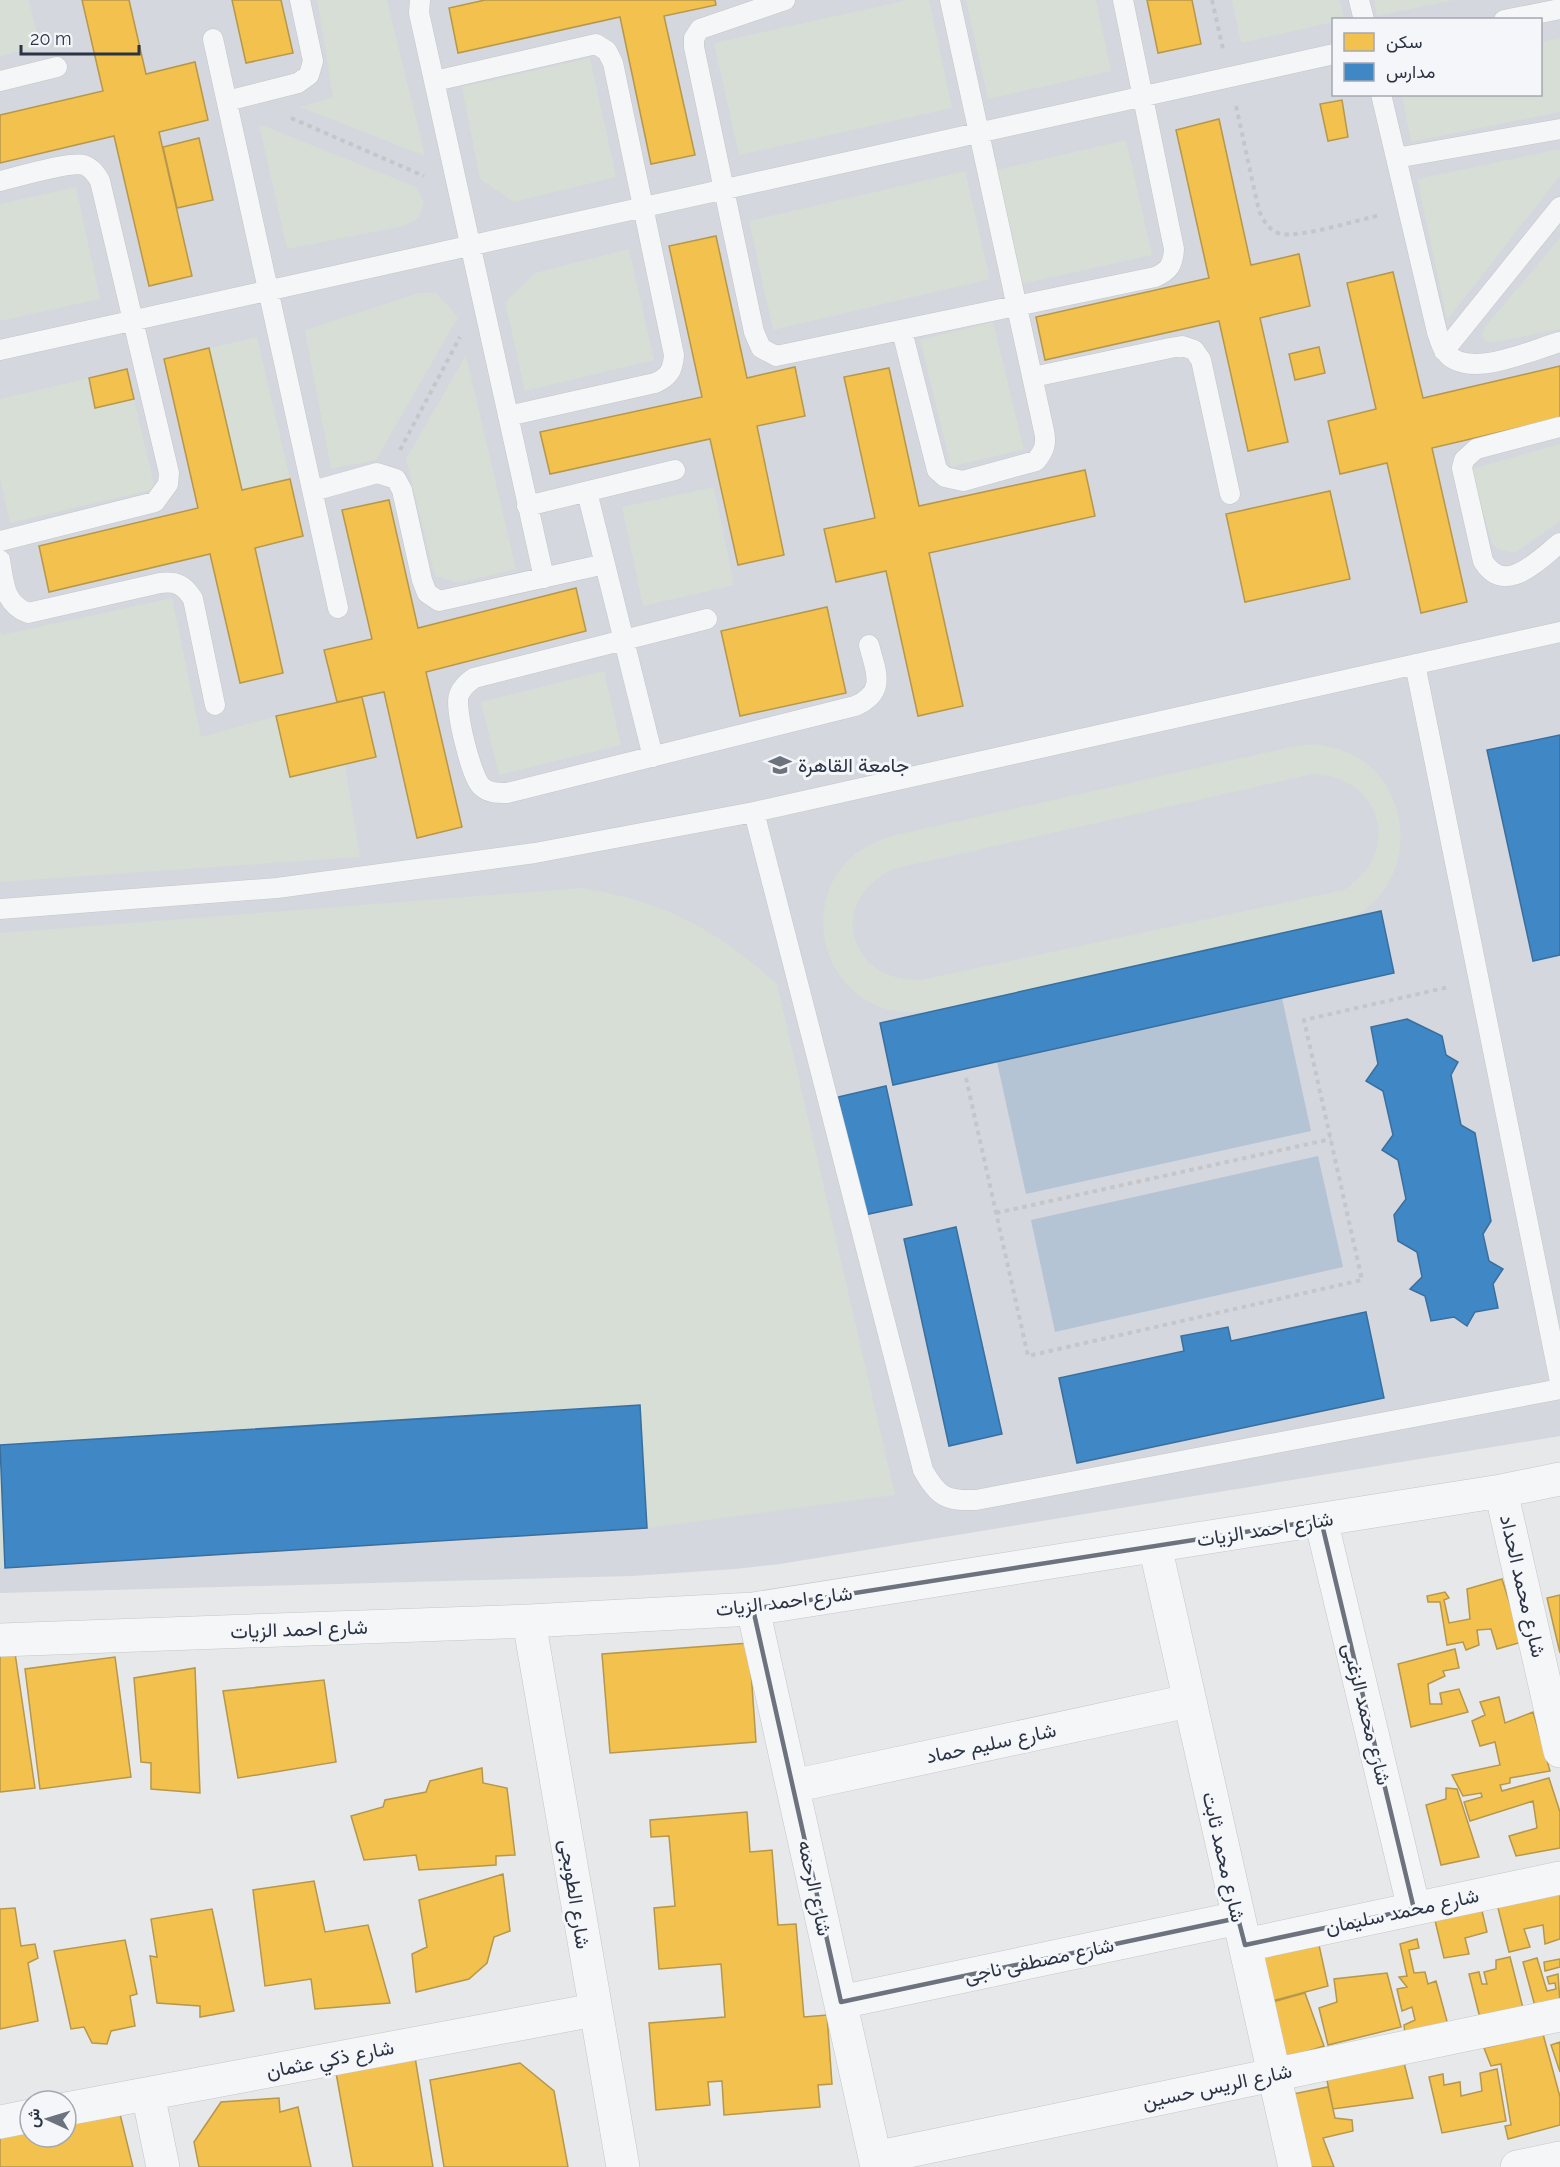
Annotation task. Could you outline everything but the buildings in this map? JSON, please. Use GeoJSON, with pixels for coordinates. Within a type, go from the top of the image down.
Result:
{"type":"FeatureCollection","features":[{"type":"Feature","properties":{"kind":"street","name":"شارع احمد الزيات"},"geometry":{"type":"LineString","coordinates":[[0,1640],[529,1621],[753,1609],[1321,1520],[1501,1491],[1560,1479]]}},
{"type":"Feature","properties":{"kind":"street","name":"شارع محمد الحداد"},"geometry":{"type":"LineString","coordinates":[[1501,1491],[1560,1752]]}},
{"type":"Feature","properties":{"kind":"street","name":"شارع محمد الزغبى"},"geometry":{"type":"LineString","coordinates":[[1321,1520],[1414,1909]]}},
{"type":"Feature","properties":{"kind":"street","name":"شارع محمد ثابت"},"geometry":{"type":"LineString","coordinates":[[1155,1546],[1188,1701],[1295,2167]]}},
{"type":"Feature","properties":{"kind":"street","name":"شارع الرحمه"},"geometry":{"type":"LineString","coordinates":[[753,1609],[876,2163]]}},
{"type":"Feature","properties":{"kind":"street","name":"شارع الطوبجى"},"geometry":{"type":"LineString","coordinates":[[529,1621],[594,2010],[623,2167]]}},
{"type":"Feature","properties":{"kind":"street","name":"شارع سليم حماد"},"geometry":{"type":"LineString","coordinates":[[793,1785],[1188,1701]]}},
{"type":"Feature","properties":{"kind":"street","name":"شارع محمد سليمان"},"geometry":{"type":"LineString","coordinates":[[1242,1931],[1414,1909],[1560,1878]]}},
{"type":"Feature","properties":{"kind":"street","name":"شارع مصطفى ناجى"},"geometry":{"type":"LineString","coordinates":[[841,2002],[1242,1931]]}},
{"type":"Feature","properties":{"kind":"street","name":"شارع ذكي عثمان"},"geometry":{"type":"LineString","coordinates":[[78,2107],[594,2010]]}},
{"type":"Feature","properties":{"kind":"street","name":"شارع الريس حسين"},"geometry":{"type":"LineString","coordinates":[[876,2163],[1275,2074],[1560,2014]]}},
{"type":"Feature","properties":{"kind":"street"},"geometry":{"type":"LineString","coordinates":[[148,2094],[163,2167]]}},
{"type":"Feature","properties":{"kind":"street"},"geometry":{"type":"LineString","coordinates":[[0,2122],[18,2118]]}},
{"type":"Feature","properties":{"kind":"street"},"geometry":{"type":"LineString","coordinates":[[1518,2167],[1560,2158]]}},
{"type":"Feature","properties":{"kind":"lane"},"geometry":{"type":"LineString","coordinates":[[235,99],[298,83],[309,75],[313,61],[300,0]]}},
{"type":"Feature","properties":{"kind":"lane"},"geometry":{"type":"LineString","coordinates":[[420,0],[419,13],[544,578]]}},
{"type":"Feature","properties":{"kind":"lane"},"geometry":{"type":"LineString","coordinates":[[785,0],[710,24],[700,29],[694,38],[754,333],[761,348],[776,356],[1155,277],[1166,272],[1174,262],[1174,249],[1123,0]]}},
{"type":"Feature","properties":{"kind":"lane"},"geometry":{"type":"LineString","coordinates":[[902,331],[937,470],[954,481],[963,481],[1025,466],[1036,461],[1043,453],[1046,442],[950,0]]}},
{"type":"Feature","properties":{"kind":"lane"},"geometry":{"type":"LineString","coordinates":[[1359,0],[1364,18]]}},
{"type":"Feature","properties":{"kind":"lane"},"geometry":{"type":"LineString","coordinates":[[1514,18],[1560,9]]}},
{"type":"Feature","properties":{"kind":"lane"},"geometry":{"type":"LineString","coordinates":[[213,39],[235,99],[269,290],[338,608]]}},
{"type":"Feature","properties":{"kind":"lane"},"geometry":{"type":"LineString","coordinates":[[435,81],[582,46],[596,45],[607,51],[613,63],[674,355],[673,367],[666,378],[655,383],[508,416]]}},
{"type":"Feature","properties":{"kind":"lane"},"geometry":{"type":"LineString","coordinates":[[0,350],[1332,54]]}},
{"type":"Feature","properties":{"kind":"lane"},"geometry":{"type":"LineString","coordinates":[[0,81],[57,67]]}},
{"type":"Feature","properties":{"kind":"lane"},"geometry":{"type":"LineString","coordinates":[[1381,96],[1437,332],[1444,351],[1455,360],[1468,365],[1482,365],[1560,342]]}},
{"type":"Feature","properties":{"kind":"lane"},"geometry":{"type":"LineString","coordinates":[[1396,158],[1560,129]]}},
{"type":"Feature","properties":{"kind":"lane"},"geometry":{"type":"LineString","coordinates":[[0,181],[71,165],[83,165],[94,170],[100,181],[169,472],[168,484],[163,494],[155,502],[0,541]]}},
{"type":"Feature","properties":{"kind":"lane"},"geometry":{"type":"LineString","coordinates":[[1444,351],[1560,207]]}},
{"type":"Feature","properties":{"kind":"lane"},"geometry":{"type":"LineString","coordinates":[[1033,377],[1170,348],[1182,346],[1194,350],[1201,360],[1230,494]]}},
{"type":"Feature","properties":{"kind":"lane"},"geometry":{"type":"LineString","coordinates":[[1560,428],[1476,449],[1464,460],[1462,468],[1483,561],[1488,569],[1504,577],[1515,576],[1560,543]]}},
{"type":"Feature","properties":{"kind":"lane"},"geometry":{"type":"LineString","coordinates":[[527,506],[675,470]]}},
{"type":"Feature","properties":{"kind":"lane"},"geometry":{"type":"LineString","coordinates":[[313,491],[377,473],[387,474],[396,479],[402,490],[427,593],[438,601],[452,600],[604,564]]}},
{"type":"Feature","properties":{"kind":"lane"},"geometry":{"type":"LineString","coordinates":[[587,492],[653,756]]}},
{"type":"Feature","properties":{"kind":"lane"},"geometry":{"type":"LineString","coordinates":[[0,561],[9,600],[17,609],[28,613],[160,583],[173,581],[186,587],[193,599],[215,705]]}},
{"type":"Feature","properties":{"kind":"lane"},"geometry":{"type":"LineString","coordinates":[[707,619],[474,678],[464,686],[457,697],[473,774],[481,786],[493,793],[507,793],[869,700],[876,690],[877,675],[869,645]]}},
{"type":"Feature","properties":{"kind":"lane"},"geometry":{"type":"LineString","coordinates":[[0,909],[191,896],[363,878],[535,853],[754,812],[1560,632]]}},
{"type":"Feature","properties":{"kind":"lane"},"geometry":{"type":"LineString","coordinates":[[1415,664],[1560,1382]]}},
{"type":"Feature","properties":{"kind":"lane"},"geometry":{"type":"LineString","coordinates":[[754,812],[923,1470],[934,1491],[954,1501],[976,1500],[1560,1389]]}},
{"type":"Feature","properties":{"kind":"path"},"geometry":{"type":"LineString","coordinates":[[1212,0],[1258,211],[1266,226],[1281,234],[1297,233],[1408,209]]}},
{"type":"Feature","properties":{"kind":"path"},"geometry":{"type":"LineString","coordinates":[[235,99],[458,190]]}},
{"type":"Feature","properties":{"kind":"path"},"geometry":{"type":"LineString","coordinates":[[387,474],[459,339],[471,322],[485,312]]}},
{"type":"Feature","properties":{"kind":"path"},"geometry":{"type":"LineString","coordinates":[[966,1078],[1028,1356],[1362,1280],[1304,1020],[1479,980]]}},
{"type":"Feature","properties":{"kind":"path"},"geometry":{"type":"LineString","coordinates":[[996,1213],[1331,1139]]}},
{"type":"Feature","properties":{"kind":"highlighted area"},"geometry":{"type":"Polygon","coordinates":[[[1321,1520],[1414,1909],[1245,1945],[1238,1918],[841,2002],[753,1609],[1321,1520]]]}},
{"type":"Feature","properties":{"kind":"shaded area","name":"جامعة القاهرة"},"geometry":{"type":"Polygon","coordinates":[[[0,0],[1560,0],[1560,1436],[780,1564],[632,1576],[0,1593],[0,0]]]}},
{"type":"Feature","properties":{"kind":"shaded area"},"geometry":{"type":"Polygon","coordinates":[[[0,0],[29,0],[40,47],[0,56],[0,0]]]}},
{"type":"Feature","properties":{"kind":"shaded area"},"geometry":{"type":"Polygon","coordinates":[[[317,0],[387,0],[425,156],[300,107],[333,97],[317,0]]]}},
{"type":"Feature","properties":{"kind":"shaded area"},"geometry":{"type":"Polygon","coordinates":[[[908,0],[929,0],[952,108],[739,155],[714,43],[908,0]]]}},
{"type":"Feature","properties":{"kind":"shaded area"},"geometry":{"type":"Polygon","coordinates":[[[966,0],[1096,0],[1111,71],[988,99],[966,0]]]}},
{"type":"Feature","properties":{"kind":"shaded area"},"geometry":{"type":"Polygon","coordinates":[[[1232,0],[1340,0],[1344,18],[1332,18],[1332,22],[1241,43],[1232,0]]]}},
{"type":"Feature","properties":{"kind":"shaded area"},"geometry":{"type":"Polygon","coordinates":[[[1374,0],[1454,0],[1377,16],[1374,0]]]}},
{"type":"Feature","properties":{"kind":"shaded area"},"geometry":{"type":"Polygon","coordinates":[[[1560,38],[1560,112],[1411,142],[1402,96],[1542,96],[1542,42],[1560,38]]]}},
{"type":"Feature","properties":{"kind":"shaded area"},"geometry":{"type":"Polygon","coordinates":[[[590,58],[616,177],[514,202],[480,179],[462,87],[590,58]]]}},
{"type":"Feature","properties":{"kind":"shaded area"},"geometry":{"type":"Polygon","coordinates":[[[259,124],[416,187],[424,202],[419,218],[404,226],[287,249],[259,124]]]}},
{"type":"Feature","properties":{"kind":"shaded area"},"geometry":{"type":"Polygon","coordinates":[[[1126,140],[1152,255],[1022,284],[996,170],[1126,140]]]}},
{"type":"Feature","properties":{"kind":"shaded area"},"geometry":{"type":"Polygon","coordinates":[[[1560,149],[1560,176],[1447,320],[1417,179],[1560,149]]]}},
{"type":"Feature","properties":{"kind":"shaded area"},"geometry":{"type":"Polygon","coordinates":[[[965,171],[990,279],[773,330],[749,221],[965,171]]]}},
{"type":"Feature","properties":{"kind":"shaded area"},"geometry":{"type":"Polygon","coordinates":[[[76,187],[100,299],[0,321],[0,204],[76,187]]]}},
{"type":"Feature","properties":{"kind":"shaded area"},"geometry":{"type":"Polygon","coordinates":[[[1560,238],[1560,329],[1491,343],[1485,341],[1482,334],[1485,327],[1560,238]]]}},
{"type":"Feature","properties":{"kind":"shaded area"},"geometry":{"type":"Polygon","coordinates":[[[629,249],[654,360],[525,391],[505,302],[535,273],[629,249]]]}},
{"type":"Feature","properties":{"kind":"shaded area"},"geometry":{"type":"Polygon","coordinates":[[[419,293],[436,293],[458,317],[376,460],[331,469],[305,330],[419,293]]]}},
{"type":"Feature","properties":{"kind":"shaded area"},"geometry":{"type":"Polygon","coordinates":[[[993,322],[1024,449],[951,467],[920,340],[993,322]]]}},
{"type":"Feature","properties":{"kind":"shaded area"},"geometry":{"type":"Polygon","coordinates":[[[257,337],[290,479],[242,490],[209,348],[257,337]]]}},
{"type":"Feature","properties":{"kind":"shaded area"},"geometry":{"type":"Polygon","coordinates":[[[466,355],[516,569],[458,583],[435,576],[406,459],[466,355]]]}},
{"type":"Feature","properties":{"kind":"shaded area"},"geometry":{"type":"Polygon","coordinates":[[[89,378],[95,408],[134,399],[155,489],[10,523],[0,479],[0,399],[89,378]]]}},
{"type":"Feature","properties":{"kind":"shaded area"},"geometry":{"type":"Polygon","coordinates":[[[1560,444],[1560,521],[1515,553],[1497,549],[1492,543],[1471,469],[1560,444]]]}},
{"type":"Feature","properties":{"kind":"shaded area"},"geometry":{"type":"Polygon","coordinates":[[[714,487],[734,585],[643,606],[622,507],[714,487]]]}},
{"type":"Feature","properties":{"kind":"shaded area"},"geometry":{"type":"Polygon","coordinates":[[[172,598],[201,737],[276,716],[290,777],[345,765],[360,857],[0,882],[0,630],[2,635],[172,598]]]}},
{"type":"Feature","properties":{"kind":"shaded area"},"geometry":{"type":"Polygon","coordinates":[[[604,671],[621,745],[499,775],[481,702],[604,671]]]}},
{"type":"Feature","properties":{"kind":"shaded area"},"geometry":{"type":"Polygon","coordinates":[[[1314,744],[1348,752],[1376,772],[1389,790],[1397,811],[1401,833],[1399,855],[1392,876],[1380,895],[1358,914],[1342,920],[927,1012],[891,1010],[866,1000],[849,987],[837,971],[828,952],[824,932],[824,911],[829,890],[844,865],[862,849],[876,842],[891,836],[1291,747],[1314,744]],[[1313,774],[893,869],[872,883],[859,900],[853,918],[854,937],[862,954],[876,968],[895,977],[920,980],[1344,890],[1362,874],[1374,856],[1379,837],[1377,819],[1369,802],[1356,788],[1337,778],[1313,774]]]}},
{"type":"Feature","properties":{"kind":"shaded area"},"geometry":{"type":"Polygon","coordinates":[[[582,888],[638,901],[687,920],[732,948],[777,984],[895,1495],[647,1528],[0,1568],[0,933],[582,888]]]}},
{"type":"Feature","properties":{"kind":"water"},"geometry":{"type":"Polygon","coordinates":[[[1282,998],[1311,1131],[1026,1194],[997,1062],[1282,998]]]}},
{"type":"Feature","properties":{"kind":"water"},"geometry":{"type":"Polygon","coordinates":[[[1318,1156],[1343,1267],[1055,1332],[1031,1220],[1318,1156]]]}},
{"type":"Feature","properties":{"kind":"place","name":"جامعة القاهرة"},"geometry":{"type":"Point","coordinates":[780,765]}}]}
